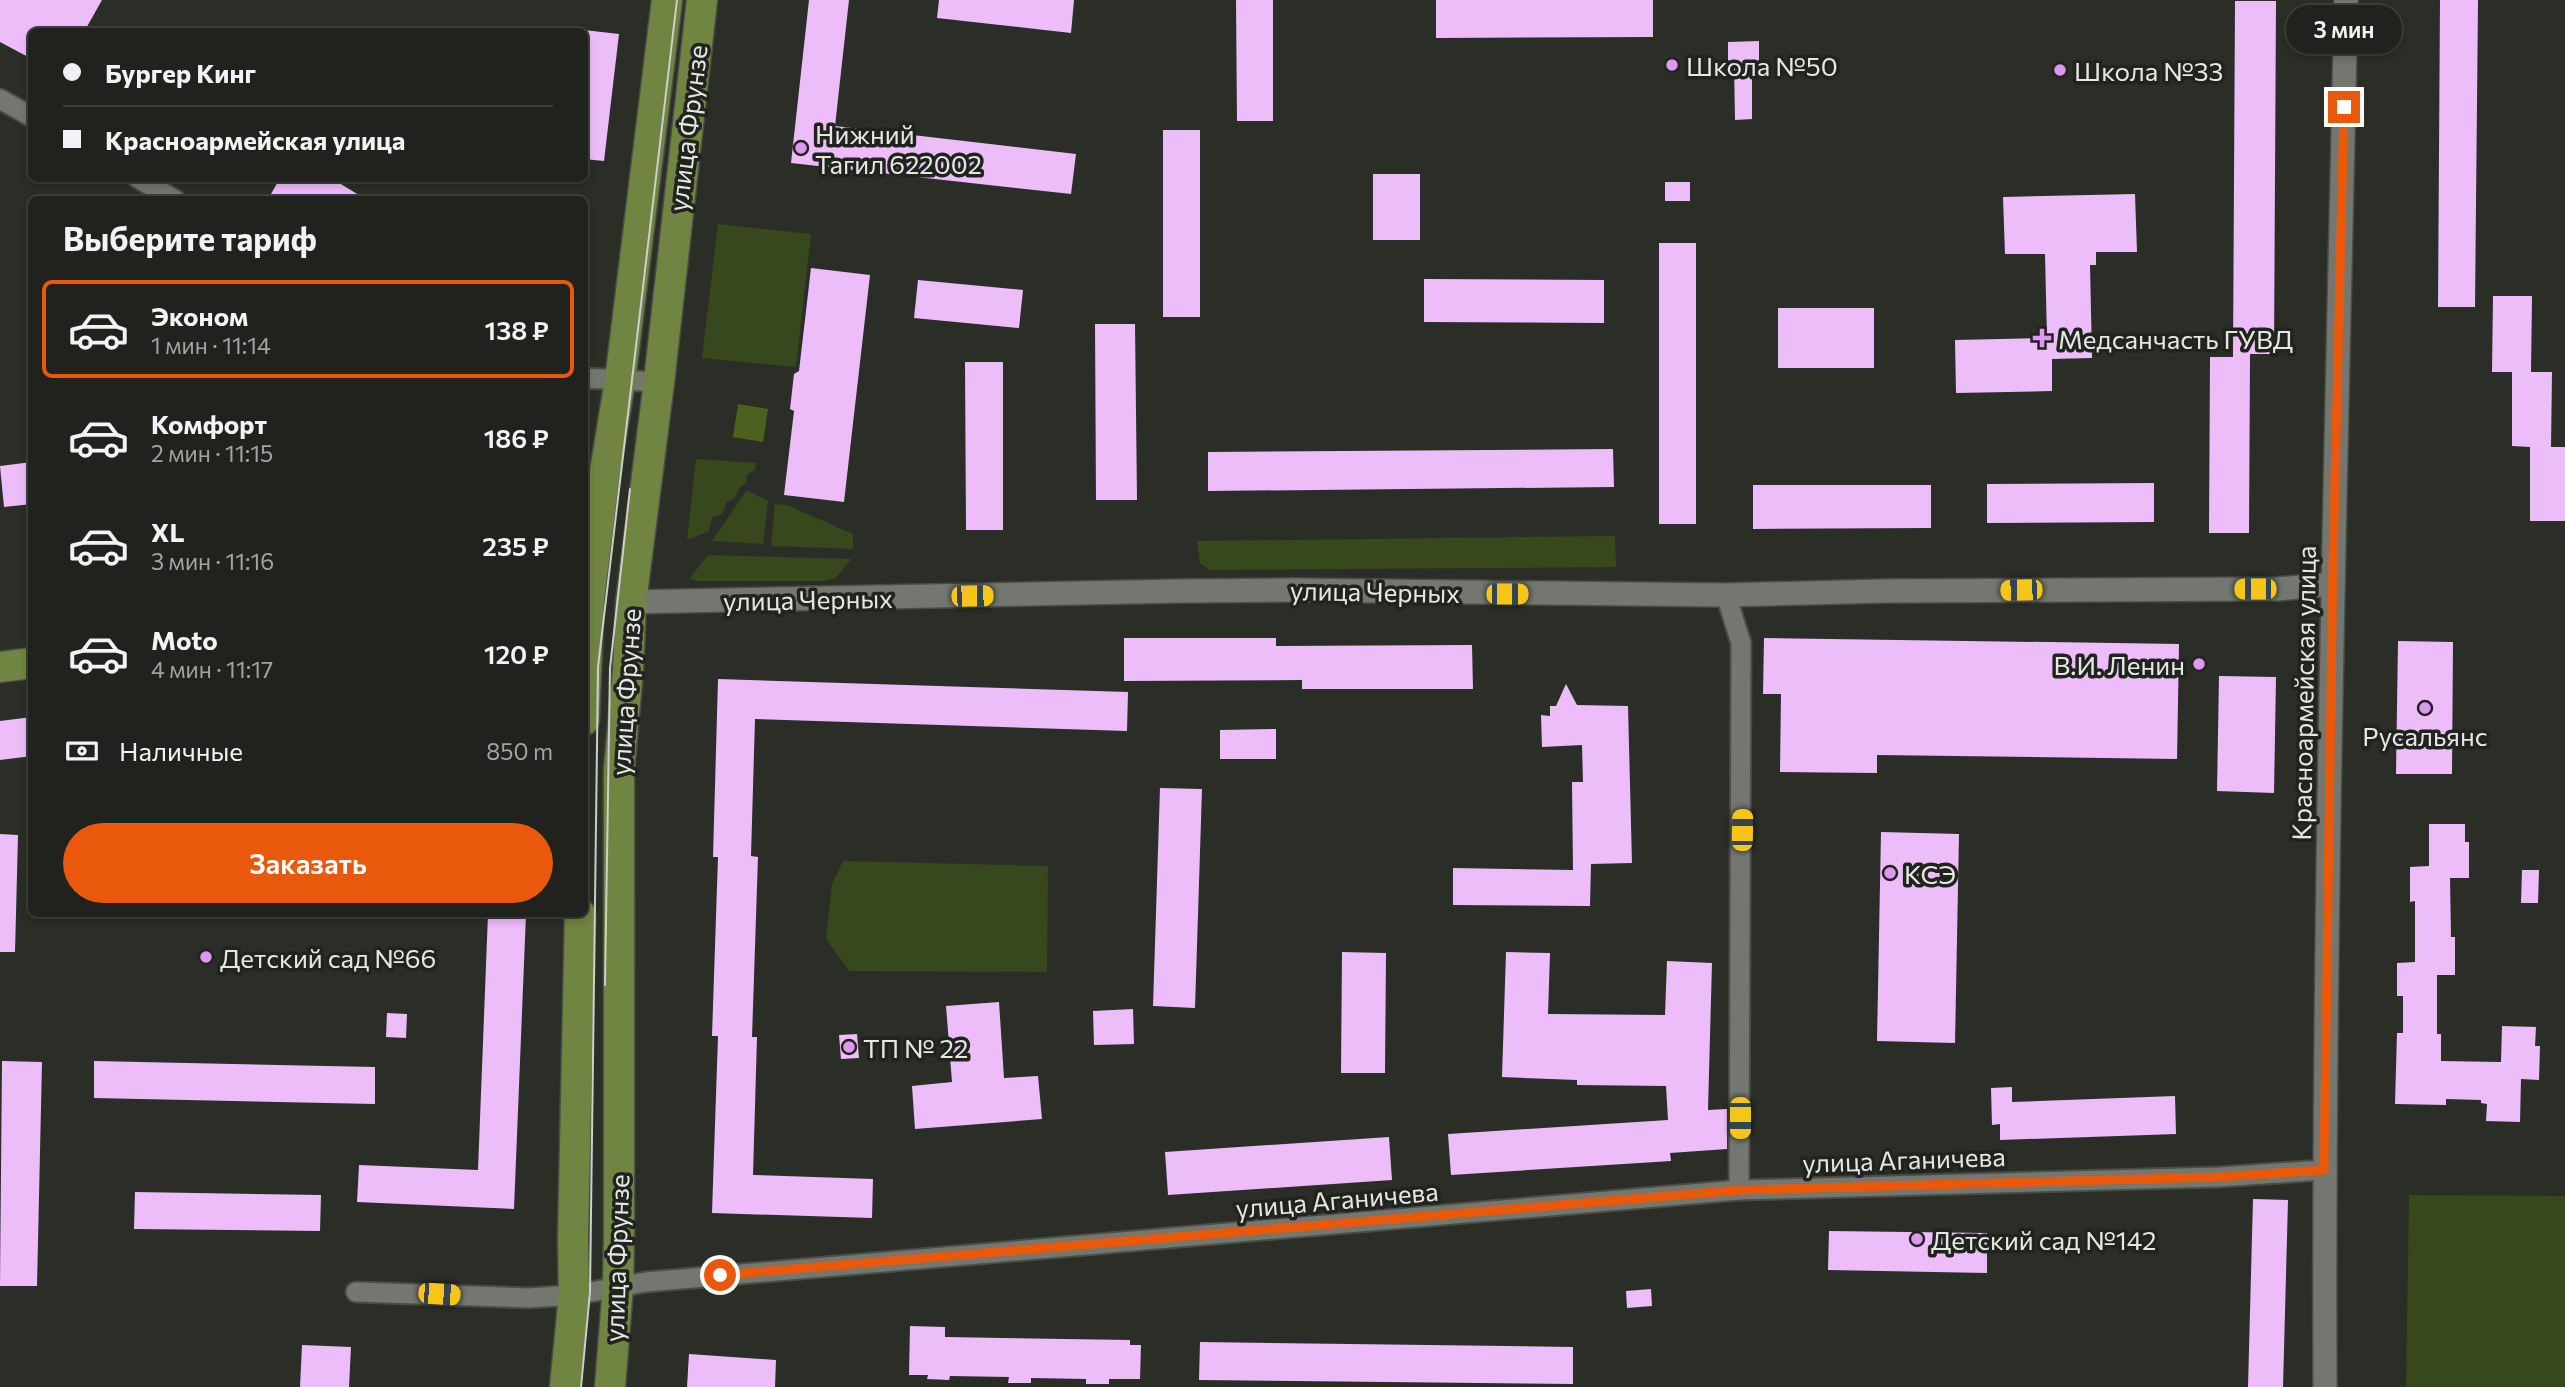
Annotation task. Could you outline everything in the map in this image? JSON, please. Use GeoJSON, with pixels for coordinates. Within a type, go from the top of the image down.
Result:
{"type":"FeatureCollection","features":[{"type":"Feature","properties":{"kind":"main road","name":"улица Фрунзе"},"geometry":{"type":"LineString","coordinates":[[588,593],[620,381],[667,0]]}},
{"type":"Feature","properties":{"kind":"main road","name":"улица Фрунзе"},"geometry":{"type":"LineString","coordinates":[[610,1387],[618,1286],[619,769],[631,602],[702,0]]}},
{"type":"Feature","properties":{"kind":"main road","name":"улица Черных"},"geometry":{"type":"LineString","coordinates":[[588,600],[631,602]]}},
{"type":"Feature","properties":{"kind":"main road"},"geometry":{"type":"LineString","coordinates":[[0,667],[28,664]]}},
{"type":"Feature","properties":{"kind":"main road","name":"улица Фрунзе"},"geometry":{"type":"LineString","coordinates":[[565,1387],[574,1295],[580,917]]}},
{"type":"Feature","properties":{"kind":"street","name":"Красноармейская улица"},"geometry":{"type":"LineString","coordinates":[[2325,1387],[2324,1170],[2346,0]]}},
{"type":"Feature","properties":{"kind":"street"},"geometry":{"type":"LineString","coordinates":[[0,99],[28,115]]}},
{"type":"Feature","properties":{"kind":"street"},"geometry":{"type":"LineString","coordinates":[[145,182],[168,196]]}},
{"type":"Feature","properties":{"kind":"street"},"geometry":{"type":"LineString","coordinates":[[588,378],[659,382]]}},
{"type":"Feature","properties":{"kind":"street","name":"улица Черных"},"geometry":{"type":"LineString","coordinates":[[631,602],[1281,590],[1726,596],[1883,591],[2277,589],[2333,584]]}},
{"type":"Feature","properties":{"kind":"street"},"geometry":{"type":"LineString","coordinates":[[1726,596],[1741,643],[1740,1190]]}},
{"type":"Feature","properties":{"kind":"street","name":"улица Аганичева"},"geometry":{"type":"LineString","coordinates":[[356,1292],[529,1298],[574,1295],[646,1282],[1740,1190],[2218,1177],[2324,1170]]}},
{"type":"Feature","properties":{"kind":"green space"},"geometry":{"type":"Polygon","coordinates":[[[718,224],[811,234],[796,367],[702,358],[718,224]]]}},
{"type":"Feature","properties":{"kind":"green space"},"geometry":{"type":"Polygon","coordinates":[[[738,404],[768,409],[763,442],[733,437],[738,404]]]}},
{"type":"Feature","properties":{"kind":"green space"},"geometry":{"type":"Polygon","coordinates":[[[696,459],[756,463],[755,470],[747,475],[746,483],[739,488],[735,498],[727,502],[722,514],[712,518],[709,531],[687,540],[696,459]]]}},
{"type":"Feature","properties":{"kind":"green space"},"geometry":{"type":"Polygon","coordinates":[[[747,490],[768,501],[763,544],[712,541],[747,490]]]}},
{"type":"Feature","properties":{"kind":"green space"},"geometry":{"type":"Polygon","coordinates":[[[775,504],[787,505],[853,534],[853,549],[771,546],[775,504]]]}},
{"type":"Feature","properties":{"kind":"green space"},"geometry":{"type":"Polygon","coordinates":[[[1615,536],[1616,567],[1210,570],[1200,563],[1197,541],[1615,536]]]}},
{"type":"Feature","properties":{"kind":"green space"},"geometry":{"type":"Polygon","coordinates":[[[708,555],[851,559],[836,578],[824,581],[696,581],[690,578],[708,555]]]}},
{"type":"Feature","properties":{"kind":"green space"},"geometry":{"type":"Polygon","coordinates":[[[843,861],[1048,866],[1047,972],[849,971],[826,939],[832,884],[843,861]]]}},
{"type":"Feature","properties":{"kind":"green space"},"geometry":{"type":"Polygon","coordinates":[[[2409,1195],[2565,1196],[2565,1387],[2406,1387],[2409,1195]]]}},
{"type":"Feature","properties":{"kind":"building"},"geometry":{"type":"Polygon","coordinates":[[[0,0],[102,0],[86,28],[28,28],[28,57],[0,42],[0,0]]]}},
{"type":"Feature","properties":{"kind":"building"},"geometry":{"type":"Polygon","coordinates":[[[809,0],[849,0],[835,126],[1076,154],[1071,194],[791,163],[809,0]]]}},
{"type":"Feature","properties":{"kind":"building"},"geometry":{"type":"Polygon","coordinates":[[[939,0],[1074,0],[1071,33],[937,18],[939,0]]]}},
{"type":"Feature","properties":{"kind":"building"},"geometry":{"type":"Polygon","coordinates":[[[1236,0],[1273,0],[1273,121],[1237,121],[1236,0]]]}},
{"type":"Feature","properties":{"kind":"building"},"geometry":{"type":"Polygon","coordinates":[[[1436,0],[1653,0],[1653,37],[1436,38],[1436,0]]]}},
{"type":"Feature","properties":{"kind":"building"},"geometry":{"type":"Polygon","coordinates":[[[2440,0],[2478,0],[2475,307],[2438,307],[2440,0]]]}},
{"type":"Feature","properties":{"kind":"building"},"geometry":{"type":"Polygon","coordinates":[[[2235,1],[2276,1],[2274,354],[2250,354],[2249,533],[2209,533],[2210,357],[2233,357],[2235,1]]]}},
{"type":"Feature","properties":{"kind":"building"},"geometry":{"type":"Polygon","coordinates":[[[588,30],[619,34],[604,161],[588,159],[588,30]]]}},
{"type":"Feature","properties":{"kind":"building"},"geometry":{"type":"Polygon","coordinates":[[[1759,41],[1759,62],[1752,62],[1752,119],[1735,120],[1734,62],[1728,62],[1728,42],[1759,41]]]}},
{"type":"Feature","properties":{"kind":"building"},"geometry":{"type":"Polygon","coordinates":[[[1163,130],[1200,130],[1200,317],[1163,317],[1163,130]]]}},
{"type":"Feature","properties":{"kind":"building"},"geometry":{"type":"Polygon","coordinates":[[[1373,174],[1420,174],[1420,240],[1373,240],[1373,174]]]}},
{"type":"Feature","properties":{"kind":"building"},"geometry":{"type":"Polygon","coordinates":[[[278,182],[338,182],[360,196],[274,196],[271,194],[278,182]]]}},
{"type":"Feature","properties":{"kind":"building"},"geometry":{"type":"Polygon","coordinates":[[[1665,182],[1690,182],[1690,201],[1665,201],[1665,182]]]}},
{"type":"Feature","properties":{"kind":"building"},"geometry":{"type":"Polygon","coordinates":[[[2135,194],[2137,252],[2096,252],[2096,265],[2090,265],[2092,358],[2052,359],[2052,391],[1956,393],[1955,340],[2047,338],[2045,254],[2005,254],[2003,197],[2135,194]]]}},
{"type":"Feature","properties":{"kind":"building"},"geometry":{"type":"Polygon","coordinates":[[[1659,243],[1696,243],[1696,524],[1659,524],[1659,243]]]}},
{"type":"Feature","properties":{"kind":"building"},"geometry":{"type":"Polygon","coordinates":[[[811,268],[870,275],[844,502],[784,495],[794,411],[790,409],[794,374],[799,371],[811,268]]]}},
{"type":"Feature","properties":{"kind":"building"},"geometry":{"type":"Polygon","coordinates":[[[1424,279],[1604,280],[1604,323],[1424,322],[1424,279]]]}},
{"type":"Feature","properties":{"kind":"building"},"geometry":{"type":"Polygon","coordinates":[[[918,280],[1023,290],[1019,328],[914,318],[918,280]]]}},
{"type":"Feature","properties":{"kind":"building"},"geometry":{"type":"Polygon","coordinates":[[[2493,296],[2532,296],[2531,372],[2552,372],[2551,447],[2565,447],[2565,521],[2530,521],[2530,447],[2512,446],[2512,372],[2492,372],[2493,296]]]}},
{"type":"Feature","properties":{"kind":"building"},"geometry":{"type":"Polygon","coordinates":[[[1778,308],[1874,308],[1874,368],[1778,368],[1778,308]]]}},
{"type":"Feature","properties":{"kind":"building"},"geometry":{"type":"Polygon","coordinates":[[[1095,324],[1135,324],[1137,500],[1096,500],[1095,324]]]}},
{"type":"Feature","properties":{"kind":"building"},"geometry":{"type":"Polygon","coordinates":[[[965,362],[1003,362],[1003,530],[966,530],[965,362]]]}},
{"type":"Feature","properties":{"kind":"building"},"geometry":{"type":"Polygon","coordinates":[[[1613,449],[1614,487],[1208,491],[1208,452],[1613,449]]]}},
{"type":"Feature","properties":{"kind":"building"},"geometry":{"type":"Polygon","coordinates":[[[28,462],[28,504],[4,507],[0,466],[28,462]]]}},
{"type":"Feature","properties":{"kind":"building"},"geometry":{"type":"Polygon","coordinates":[[[2154,483],[2154,522],[1987,523],[1987,484],[2154,483]]]}},
{"type":"Feature","properties":{"kind":"building"},"geometry":{"type":"Polygon","coordinates":[[[1753,485],[1931,485],[1931,528],[1753,529],[1753,485]]]}},
{"type":"Feature","properties":{"kind":"building"},"geometry":{"type":"Polygon","coordinates":[[[1124,638],[1276,638],[1276,646],[1472,645],[1473,689],[1302,689],[1302,680],[1124,681],[1124,638]]]}},
{"type":"Feature","properties":{"kind":"building"},"geometry":{"type":"Polygon","coordinates":[[[1764,638],[2179,644],[2177,759],[1877,755],[1877,773],[1780,772],[1781,694],[1763,694],[1764,638]]]}},
{"type":"Feature","properties":{"kind":"building","name":"Русальянс"},"geometry":{"type":"Polygon","coordinates":[[[2398,641],[2453,642],[2452,774],[2396,774],[2398,641]]]}},
{"type":"Feature","properties":{"kind":"building"},"geometry":{"type":"Polygon","coordinates":[[[2219,676],[2276,677],[2274,793],[2217,791],[2219,676]]]}},
{"type":"Feature","properties":{"kind":"building"},"geometry":{"type":"Polygon","coordinates":[[[718,679],[1128,692],[1127,731],[755,719],[751,856],[758,857],[752,1037],[757,1037],[753,1175],[873,1179],[872,1218],[712,1213],[718,1036],[712,1036],[718,857],[713,857],[718,679]]]}},
{"type":"Feature","properties":{"kind":"building"},"geometry":{"type":"Polygon","coordinates":[[[1566,684],[1577,705],[1628,706],[1632,863],[1591,864],[1590,906],[1453,905],[1453,868],[1573,870],[1572,782],[1583,782],[1582,745],[1542,747],[1541,715],[1550,716],[1550,706],[1556,706],[1566,684]]]}},
{"type":"Feature","properties":{"kind":"building"},"geometry":{"type":"Polygon","coordinates":[[[28,718],[28,756],[0,760],[0,721],[28,718]]]}},
{"type":"Feature","properties":{"kind":"building"},"geometry":{"type":"Polygon","coordinates":[[[1276,729],[1276,759],[1220,759],[1220,730],[1276,729]]]}},
{"type":"Feature","properties":{"kind":"building"},"geometry":{"type":"Polygon","coordinates":[[[1160,788],[1202,789],[1195,1008],[1153,1006],[1160,788]]]}},
{"type":"Feature","properties":{"kind":"building"},"geometry":{"type":"Polygon","coordinates":[[[2429,824],[2465,824],[2465,842],[2469,842],[2469,878],[2450,878],[2455,975],[2437,975],[2437,1034],[2441,1034],[2441,1061],[2501,1062],[2502,1026],[2536,1027],[2535,1046],[2540,1046],[2539,1080],[2521,1079],[2520,1122],[2486,1121],[2487,1104],[2481,1103],[2481,1100],[2446,1099],[2446,1105],[2395,1104],[2397,1033],[2403,1033],[2403,996],[2397,996],[2397,963],[2415,962],[2415,901],[2410,902],[2410,867],[2429,866],[2429,824]]]}},
{"type":"Feature","properties":{"kind":"building"},"geometry":{"type":"Polygon","coordinates":[[[1881,832],[1959,834],[1955,1043],[1877,1041],[1881,832]]]}},
{"type":"Feature","properties":{"kind":"building"},"geometry":{"type":"Polygon","coordinates":[[[0,834],[18,835],[15,952],[0,952],[0,834]]]}},
{"type":"Feature","properties":{"kind":"building"},"geometry":{"type":"Polygon","coordinates":[[[2522,870],[2539,870],[2538,903],[2521,903],[2522,870]]]}},
{"type":"Feature","properties":{"kind":"building"},"geometry":{"type":"Polygon","coordinates":[[[488,917],[526,917],[514,1209],[357,1202],[359,1165],[478,1170],[488,917]]]}},
{"type":"Feature","properties":{"kind":"building"},"geometry":{"type":"Polygon","coordinates":[[[1342,952],[1386,953],[1385,1073],[1341,1073],[1342,952]]]}},
{"type":"Feature","properties":{"kind":"building"},"geometry":{"type":"Polygon","coordinates":[[[1506,952],[1550,953],[1548,1014],[1665,1015],[1667,961],[1712,963],[1708,1110],[1727,1109],[1727,1149],[1670,1153],[1671,1161],[1451,1175],[1448,1134],[1668,1120],[1666,1086],[1577,1085],[1577,1080],[1502,1077],[1506,952]]]}},
{"type":"Feature","properties":{"kind":"building"},"geometry":{"type":"Polygon","coordinates":[[[999,1002],[1004,1078],[1038,1076],[1042,1119],[915,1129],[912,1086],[952,1082],[946,1006],[999,1002]]]}},
{"type":"Feature","properties":{"kind":"building"},"geometry":{"type":"Polygon","coordinates":[[[1133,1009],[1134,1044],[1094,1045],[1093,1011],[1133,1009]]]}},
{"type":"Feature","properties":{"kind":"building"},"geometry":{"type":"Polygon","coordinates":[[[387,1013],[407,1014],[406,1038],[386,1037],[387,1013]]]}},
{"type":"Feature","properties":{"kind":"building","name":"ТП № 22"},"geometry":{"type":"Polygon","coordinates":[[[857,1034],[859,1058],[841,1059],[839,1035],[857,1034]]]}},
{"type":"Feature","properties":{"kind":"building"},"geometry":{"type":"Polygon","coordinates":[[[2,1061],[42,1062],[37,1286],[0,1286],[2,1061]]]}},
{"type":"Feature","properties":{"kind":"building"},"geometry":{"type":"Polygon","coordinates":[[[94,1061],[375,1067],[375,1104],[94,1098],[94,1061]]]}},
{"type":"Feature","properties":{"kind":"building"},"geometry":{"type":"Polygon","coordinates":[[[2012,1087],[2012,1102],[2175,1096],[2176,1134],[2000,1140],[2000,1124],[1992,1125],[1991,1088],[2012,1087]]]}},
{"type":"Feature","properties":{"kind":"building"},"geometry":{"type":"Polygon","coordinates":[[[1389,1137],[1392,1180],[1168,1195],[1165,1152],[1389,1137]]]}},
{"type":"Feature","properties":{"kind":"building"},"geometry":{"type":"Polygon","coordinates":[[[135,1192],[321,1195],[320,1231],[134,1229],[135,1192]]]}},
{"type":"Feature","properties":{"kind":"building"},"geometry":{"type":"Polygon","coordinates":[[[2253,1199],[2288,1200],[2283,1387],[2248,1387],[2253,1199]]]}},
{"type":"Feature","properties":{"kind":"building"},"geometry":{"type":"Polygon","coordinates":[[[1829,1231],[1987,1233],[1987,1273],[1828,1270],[1829,1231]]]}},
{"type":"Feature","properties":{"kind":"building"},"geometry":{"type":"Polygon","coordinates":[[[1651,1289],[1652,1306],[1627,1308],[1626,1291],[1651,1289]]]}},
{"type":"Feature","properties":{"kind":"building"},"geometry":{"type":"Polygon","coordinates":[[[910,1326],[945,1327],[945,1337],[1130,1340],[1130,1345],[1141,1345],[1140,1379],[1109,1379],[1109,1384],[1086,1384],[1086,1379],[1031,1378],[1031,1383],[1008,1383],[1009,1377],[950,1376],[949,1380],[927,1379],[928,1375],[909,1375],[910,1326]]]}},
{"type":"Feature","properties":{"kind":"building"},"geometry":{"type":"Polygon","coordinates":[[[1200,1342],[1573,1347],[1573,1384],[1199,1380],[1200,1342]]]}},
{"type":"Feature","properties":{"kind":"building"},"geometry":{"type":"Polygon","coordinates":[[[302,1345],[351,1347],[349,1387],[300,1387],[302,1345]]]}},
{"type":"Feature","properties":{"kind":"building"},"geometry":{"type":"Polygon","coordinates":[[[689,1354],[776,1360],[775,1387],[687,1387],[689,1354]]]}},
{"type":"Feature","properties":{"kind":"tram line"},"geometry":{"type":"LineString","coordinates":[[581,1387],[590,1292],[598,667],[677,0]]}},
{"type":"Feature","properties":{"kind":"tram line"},"geometry":{"type":"LineString","coordinates":[[605,985],[610,668],[630,489]]}},
{"type":"Feature","properties":{"kind":"place","name":"Школа №50"},"geometry":{"type":"Point","coordinates":[1672,65]}},
{"type":"Feature","properties":{"kind":"place","name":"Школа №33"},"geometry":{"type":"Point","coordinates":[2060,70]}},
{"type":"Feature","properties":{"kind":"place","name":"Нижний Тагил 622002"},"geometry":{"type":"Point","coordinates":[801,148]}},
{"type":"Feature","properties":{"kind":"place","name":"Медсанчасть ГУВД"},"geometry":{"type":"Point","coordinates":[2042,338]}},
{"type":"Feature","properties":{"kind":"place","name":"В.И. Ленин"},"geometry":{"type":"Point","coordinates":[2199,664]}},
{"type":"Feature","properties":{"kind":"place","name":"Русальянс"},"geometry":{"type":"Point","coordinates":[2425,708]}},
{"type":"Feature","properties":{"kind":"place","name":"КСЭ"},"geometry":{"type":"Point","coordinates":[1890,873]}},
{"type":"Feature","properties":{"kind":"place","name":"Детский сад №66"},"geometry":{"type":"Point","coordinates":[206,957]}},
{"type":"Feature","properties":{"kind":"place","name":"ТП № 22"},"geometry":{"type":"Point","coordinates":[849,1047]}},
{"type":"Feature","properties":{"kind":"place","name":"Детский сад №142"},"geometry":{"type":"Point","coordinates":[1917,1239]}},
{"type":"Feature","properties":{"kind":"route"},"geometry":{"type":"LineString","coordinates":[[720,1275],[1167,1240],[1740,1190],[2218,1177],[2324,1170],[2333,564],[2344,107]]}}]}
